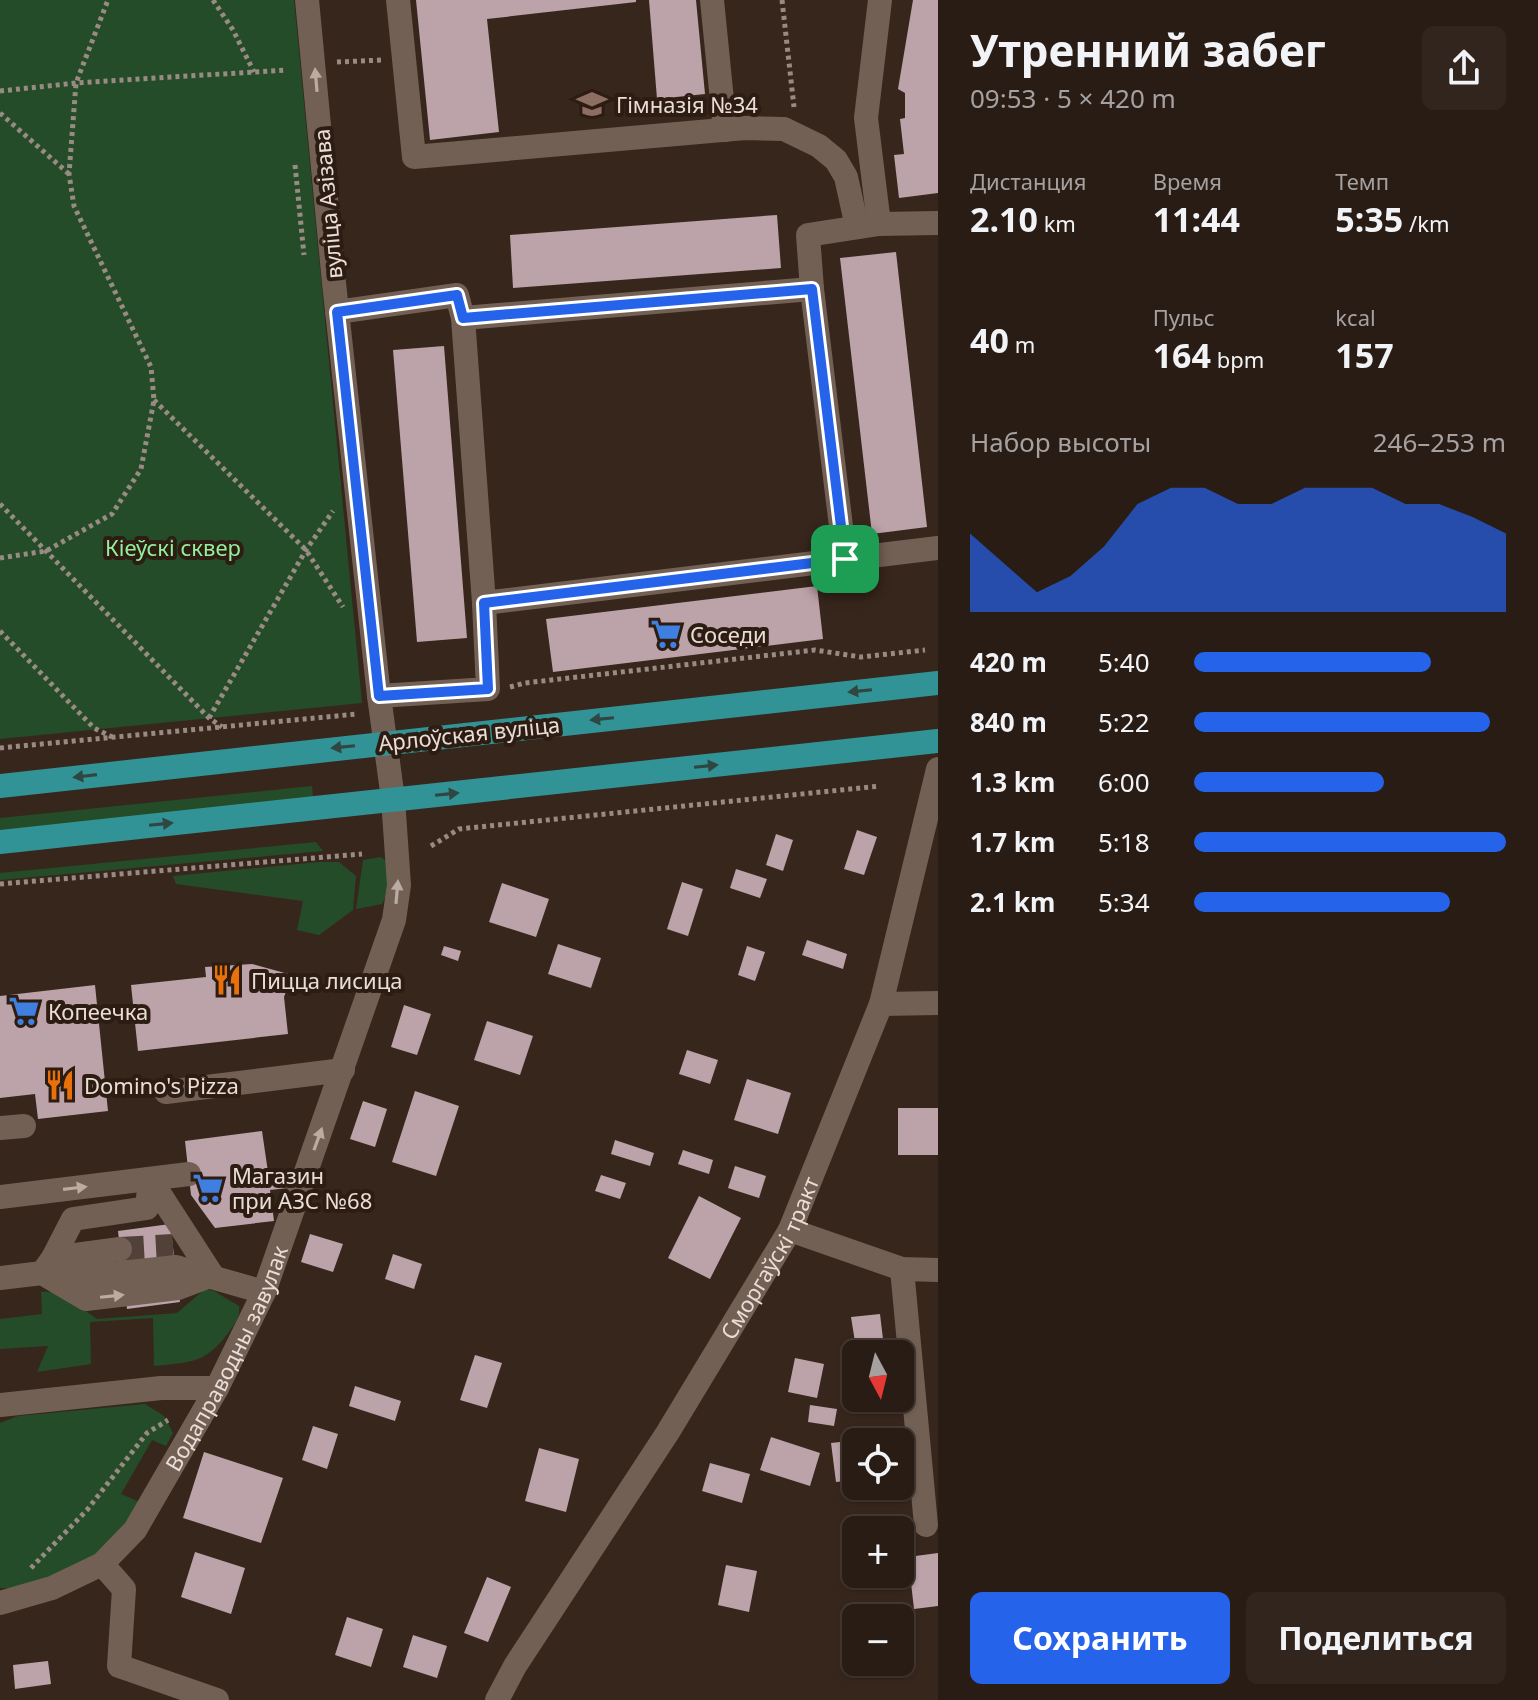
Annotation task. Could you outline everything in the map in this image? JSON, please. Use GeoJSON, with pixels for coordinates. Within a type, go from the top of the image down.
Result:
{"type":"FeatureCollection","features":[{"type":"Feature","properties":{"kind":"main road","name":"Арлоўская вуліца"},"geometry":{"type":"LineString","coordinates":[[0,786],[938,683]]}},
{"type":"Feature","properties":{"kind":"main road"},"geometry":{"type":"LineString","coordinates":[[0,842],[938,741]]}},
{"type":"Feature","properties":{"kind":"street","name":"вуліца Азізава"},"geometry":{"type":"LineString","coordinates":[[307,0],[337,312],[393,799]]}},
{"type":"Feature","properties":{"kind":"street"},"geometry":{"type":"LineString","coordinates":[[398,0],[414,157],[725,130],[784,129],[819,146],[836,160],[868,226]]}},
{"type":"Feature","properties":{"kind":"street"},"geometry":{"type":"LineString","coordinates":[[712,0],[725,130]]}},
{"type":"Feature","properties":{"kind":"street"},"geometry":{"type":"LineString","coordinates":[[868,226],[866,118],[880,0]]}},
{"type":"Feature","properties":{"kind":"street"},"geometry":{"type":"LineString","coordinates":[[845,559],[808,235],[868,226],[938,223]]}},
{"type":"Feature","properties":{"kind":"street"},"geometry":{"type":"LineString","coordinates":[[463,318],[812,289]]}},
{"type":"Feature","properties":{"kind":"street"},"geometry":{"type":"LineString","coordinates":[[337,312],[457,295],[463,318],[488,689],[379,696]]}},
{"type":"Feature","properties":{"kind":"street"},"geometry":{"type":"LineString","coordinates":[[484,603],[938,548]]}},
{"type":"Feature","properties":{"kind":"street","name":"Сморгаўскі тракт"},"geometry":{"type":"LineString","coordinates":[[497,1700],[515,1666],[668,1432],[790,1230],[881,1004],[938,769]]}},
{"type":"Feature","properties":{"kind":"street","name":"Водаправодны завулак"},"geometry":{"type":"LineString","coordinates":[[0,1603],[52,1588],[102,1564],[135,1530],[217,1388],[264,1292],[394,920],[399,885],[393,799]]}},
{"type":"Feature","properties":{"kind":"street"},"geometry":{"type":"LineString","coordinates":[[881,1004],[938,1003]]}},
{"type":"Feature","properties":{"kind":"street"},"geometry":{"type":"LineString","coordinates":[[166,1092],[343,1070]]}},
{"type":"Feature","properties":{"kind":"street"},"geometry":{"type":"LineString","coordinates":[[0,1197],[189,1174]]}},
{"type":"Feature","properties":{"kind":"street"},"geometry":{"type":"LineString","coordinates":[[150,1179],[212,1275]]}},
{"type":"Feature","properties":{"kind":"street"},"geometry":{"type":"LineString","coordinates":[[47,1266],[73,1219],[147,1208],[150,1179]]}},
{"type":"Feature","properties":{"kind":"street"},"geometry":{"type":"LineString","coordinates":[[790,1230],[902,1269],[938,1270]]}},
{"type":"Feature","properties":{"kind":"street"},"geometry":{"type":"LineString","coordinates":[[173,1246],[212,1275],[264,1292]]}},
{"type":"Feature","properties":{"kind":"street"},"geometry":{"type":"LineString","coordinates":[[0,1278],[120,1249]]}},
{"type":"Feature","properties":{"kind":"street"},"geometry":{"type":"LineString","coordinates":[[47,1266],[86,1299],[178,1288],[212,1275]]}},
{"type":"Feature","properties":{"kind":"street"},"geometry":{"type":"LineString","coordinates":[[902,1269],[926,1525]]}},
{"type":"Feature","properties":{"kind":"street"},"geometry":{"type":"LineString","coordinates":[[0,1405],[161,1388],[217,1388]]}},
{"type":"Feature","properties":{"kind":"street"},"geometry":{"type":"LineString","coordinates":[[102,1564],[124,1589],[119,1666],[217,1700]]}},
{"type":"Feature","properties":{"kind":"path"},"geometry":{"type":"LineString","coordinates":[[0,558],[46,551],[112,514],[141,469],[154,400],[151,367],[74,206],[69,174],[76,83],[108,0]]}},
{"type":"Feature","properties":{"kind":"path"},"geometry":{"type":"LineString","coordinates":[[213,0],[233,30],[254,72]]}},
{"type":"Feature","properties":{"kind":"path"},"geometry":{"type":"LineString","coordinates":[[780,109],[794,108],[782,0]]}},
{"type":"Feature","properties":{"kind":"path"},"geometry":{"type":"LineString","coordinates":[[336,62],[404,58]]}},
{"type":"Feature","properties":{"kind":"path"},"geometry":{"type":"LineString","coordinates":[[0,91],[76,83],[286,70]]}},
{"type":"Feature","properties":{"kind":"path"},"geometry":{"type":"LineString","coordinates":[[0,113],[69,174]]}},
{"type":"Feature","properties":{"kind":"path"},"geometry":{"type":"LineString","coordinates":[[154,400],[306,550],[350,618]]}},
{"type":"Feature","properties":{"kind":"path"},"geometry":{"type":"LineString","coordinates":[[209,718],[306,550],[338,503]]}},
{"type":"Feature","properties":{"kind":"path"},"geometry":{"type":"LineString","coordinates":[[0,504],[209,718],[223,727]]}},
{"type":"Feature","properties":{"kind":"path"},"geometry":{"type":"LineString","coordinates":[[0,631],[94,728],[114,738]]}},
{"type":"Feature","properties":{"kind":"path"},"geometry":{"type":"LineString","coordinates":[[497,690],[525,683],[815,650],[861,657],[925,650]]}},
{"type":"Feature","properties":{"kind":"path"},"geometry":{"type":"LineString","coordinates":[[0,748],[360,714]]}},
{"type":"Feature","properties":{"kind":"path"},"geometry":{"type":"LineString","coordinates":[[431,846],[459,829],[880,786]]}},
{"type":"Feature","properties":{"kind":"path"},"geometry":{"type":"LineString","coordinates":[[0,884],[362,854]]}},
{"type":"Feature","properties":{"kind":"path"},"geometry":{"type":"LineString","coordinates":[[22,1577],[87,1510],[147,1433],[171,1418]]}},
{"type":"Feature","properties":{"kind":"green space","name":"Кіеўскі сквер"},"geometry":{"type":"Polygon","coordinates":[[[0,0],[294,0],[362,703],[0,739],[0,0]]]}},
{"type":"Feature","properties":{"kind":"green space"},"geometry":{"type":"Polygon","coordinates":[[[312,786],[313,798],[0,831],[0,818],[312,786]]]}},
{"type":"Feature","properties":{"kind":"green space"},"geometry":{"type":"Polygon","coordinates":[[[316,842],[323,851],[0,880],[0,873],[316,842]]]}},
{"type":"Feature","properties":{"kind":"green space"},"geometry":{"type":"Polygon","coordinates":[[[381,857],[390,864],[388,892],[382,904],[356,909],[363,860],[381,857]]]}},
{"type":"Feature","properties":{"kind":"green space"},"geometry":{"type":"Polygon","coordinates":[[[339,862],[356,876],[353,910],[319,935],[297,930],[303,901],[176,884],[173,876],[339,862]]]}},
{"type":"Feature","properties":{"kind":"green space"},"geometry":{"type":"Polygon","coordinates":[[[205,1289],[239,1306],[238,1315],[214,1349],[190,1362],[154,1366],[153,1318],[90,1322],[91,1364],[37,1372],[48,1346],[0,1349],[0,1319],[42,1314],[41,1292],[64,1296],[97,1319],[177,1313],[205,1289]]]}},
{"type":"Feature","properties":{"kind":"green space"},"geometry":{"type":"Polygon","coordinates":[[[145,1404],[164,1416],[173,1433],[166,1446],[152,1440],[121,1494],[140,1502],[119,1534],[96,1554],[25,1589],[0,1588],[0,1423],[18,1416],[145,1404]]]}},
{"type":"Feature","properties":{"kind":"building"},"geometry":{"type":"Polygon","coordinates":[[[416,0],[636,2],[487,19],[499,132],[430,140],[416,0]]]}},
{"type":"Feature","properties":{"kind":"building"},"geometry":{"type":"Polygon","coordinates":[[[649,0],[696,0],[705,94],[657,99],[649,0]]]}},
{"type":"Feature","properties":{"kind":"building"},"geometry":{"type":"Polygon","coordinates":[[[913,0],[938,0],[938,193],[899,198],[894,155],[904,154],[900,119],[905,118],[905,93],[898,89],[913,0]]]}},
{"type":"Feature","properties":{"kind":"building"},"geometry":{"type":"Polygon","coordinates":[[[777,215],[781,268],[513,288],[510,235],[777,215]]]}},
{"type":"Feature","properties":{"kind":"building"},"geometry":{"type":"Polygon","coordinates":[[[896,252],[927,527],[872,534],[840,258],[896,252]]]}},
{"type":"Feature","properties":{"kind":"building"},"geometry":{"type":"Polygon","coordinates":[[[444,346],[467,638],[417,642],[393,350],[444,346]]]}},
{"type":"Feature","properties":{"kind":"building"},"geometry":{"type":"Polygon","coordinates":[[[817,586],[823,639],[553,672],[546,619],[817,586]]]}},
{"type":"Feature","properties":{"kind":"building"},"geometry":{"type":"Polygon","coordinates":[[[857,830],[877,837],[864,875],[844,869],[857,830]]]}},
{"type":"Feature","properties":{"kind":"building"},"geometry":{"type":"Polygon","coordinates":[[[776,834],[793,840],[783,871],[766,865],[776,834]]]}},
{"type":"Feature","properties":{"kind":"building"},"geometry":{"type":"Polygon","coordinates":[[[736,869],[767,879],[760,898],[730,888],[736,869]]]}},
{"type":"Feature","properties":{"kind":"building"},"geometry":{"type":"Polygon","coordinates":[[[682,882],[703,889],[688,936],[667,929],[682,882]]]}},
{"type":"Feature","properties":{"kind":"building"},"geometry":{"type":"Polygon","coordinates":[[[502,883],[549,899],[536,937],[489,922],[502,883]]]}},
{"type":"Feature","properties":{"kind":"building"},"geometry":{"type":"Polygon","coordinates":[[[807,940],[847,954],[843,969],[802,955],[807,940]]]}},
{"type":"Feature","properties":{"kind":"building"},"geometry":{"type":"Polygon","coordinates":[[[558,944],[601,958],[591,988],[548,974],[558,944]]]}},
{"type":"Feature","properties":{"kind":"building"},"geometry":{"type":"Polygon","coordinates":[[[444,946],[461,951],[458,961],[441,955],[444,946]]]}},
{"type":"Feature","properties":{"kind":"building"},"geometry":{"type":"Polygon","coordinates":[[[747,946],[765,952],[755,981],[738,975],[747,946]]]}},
{"type":"Feature","properties":{"kind":"building"},"geometry":{"type":"Polygon","coordinates":[[[252,964],[292,975],[284,997],[288,1034],[138,1051],[131,985],[206,977],[205,967],[252,964]]]}},
{"type":"Feature","properties":{"kind":"building"},"geometry":{"type":"Polygon","coordinates":[[[95,985],[108,1111],[38,1119],[35,1094],[0,1098],[0,996],[95,985]]]}},
{"type":"Feature","properties":{"kind":"building"},"geometry":{"type":"Polygon","coordinates":[[[404,1005],[431,1014],[417,1055],[391,1047],[404,1005]]]}},
{"type":"Feature","properties":{"kind":"building"},"geometry":{"type":"Polygon","coordinates":[[[487,1021],[533,1036],[520,1075],[474,1060],[487,1021]]]}},
{"type":"Feature","properties":{"kind":"building"},"geometry":{"type":"Polygon","coordinates":[[[687,1050],[718,1060],[710,1084],[679,1074],[687,1050]]]}},
{"type":"Feature","properties":{"kind":"building"},"geometry":{"type":"Polygon","coordinates":[[[747,1079],[791,1093],[778,1134],[734,1120],[747,1079]]]}},
{"type":"Feature","properties":{"kind":"building"},"geometry":{"type":"Polygon","coordinates":[[[415,1091],[459,1106],[436,1176],[392,1162],[415,1091]]]}},
{"type":"Feature","properties":{"kind":"building"},"geometry":{"type":"Polygon","coordinates":[[[363,1101],[387,1109],[375,1147],[350,1139],[363,1101]]]}},
{"type":"Feature","properties":{"kind":"building"},"geometry":{"type":"Polygon","coordinates":[[[898,1108],[938,1108],[938,1155],[898,1155],[898,1108]]]}},
{"type":"Feature","properties":{"kind":"building"},"geometry":{"type":"Polygon","coordinates":[[[262,1131],[268,1172],[285,1170],[288,1188],[270,1190],[274,1221],[215,1228],[191,1195],[185,1141],[262,1131]]]}},
{"type":"Feature","properties":{"kind":"building"},"geometry":{"type":"Polygon","coordinates":[[[615,1140],[654,1153],[650,1166],[611,1154],[615,1140]]]}},
{"type":"Feature","properties":{"kind":"building"},"geometry":{"type":"Polygon","coordinates":[[[683,1150],[713,1160],[709,1174],[678,1164],[683,1150]]]}},
{"type":"Feature","properties":{"kind":"building"},"geometry":{"type":"Polygon","coordinates":[[[735,1166],[766,1176],[759,1198],[728,1188],[735,1166]]]}},
{"type":"Feature","properties":{"kind":"building"},"geometry":{"type":"Polygon","coordinates":[[[601,1175],[626,1183],[620,1199],[595,1191],[601,1175]]]}},
{"type":"Feature","properties":{"kind":"building"},"geometry":{"type":"Polygon","coordinates":[[[699,1196],[741,1218],[710,1279],[668,1258],[699,1196]]]}},
{"type":"Feature","properties":{"kind":"building"},"geometry":{"type":"Polygon","coordinates":[[[170,1224],[180,1302],[127,1309],[118,1231],[170,1224]]]}},
{"type":"Feature","properties":{"kind":"building"},"geometry":{"type":"Polygon","coordinates":[[[310,1234],[343,1244],[333,1272],[301,1262],[310,1234]]]}},
{"type":"Feature","properties":{"kind":"building"},"geometry":{"type":"Polygon","coordinates":[[[393,1254],[422,1264],[414,1289],[385,1279],[393,1254]]]}},
{"type":"Feature","properties":{"kind":"building"},"geometry":{"type":"Polygon","coordinates":[[[880,1314],[883,1339],[855,1340],[851,1317],[880,1314]]]}},
{"type":"Feature","properties":{"kind":"building"},"geometry":{"type":"Polygon","coordinates":[[[475,1355],[502,1363],[487,1408],[460,1400],[475,1355]]]}},
{"type":"Feature","properties":{"kind":"building"},"geometry":{"type":"Polygon","coordinates":[[[795,1358],[824,1364],[817,1398],[788,1392],[795,1358]]]}},
{"type":"Feature","properties":{"kind":"building"},"geometry":{"type":"Polygon","coordinates":[[[355,1386],[401,1401],[395,1421],[349,1406],[355,1386]]]}},
{"type":"Feature","properties":{"kind":"building"},"geometry":{"type":"Polygon","coordinates":[[[810,1405],[837,1409],[834,1426],[808,1422],[810,1405]]]}},
{"type":"Feature","properties":{"kind":"building"},"geometry":{"type":"Polygon","coordinates":[[[313,1426],[338,1434],[327,1469],[302,1460],[313,1426]]]}},
{"type":"Feature","properties":{"kind":"building"},"geometry":{"type":"Polygon","coordinates":[[[771,1437],[820,1453],[810,1486],[760,1470],[771,1437]]]}},
{"type":"Feature","properties":{"kind":"building"},"geometry":{"type":"Polygon","coordinates":[[[842,1442],[842,1481],[836,1482],[831,1443],[842,1442]]]}},
{"type":"Feature","properties":{"kind":"building"},"geometry":{"type":"Polygon","coordinates":[[[539,1448],[579,1459],[566,1512],[525,1501],[539,1448]]]}},
{"type":"Feature","properties":{"kind":"building"},"geometry":{"type":"Polygon","coordinates":[[[204,1452],[283,1478],[261,1543],[183,1518],[204,1452]]]}},
{"type":"Feature","properties":{"kind":"building"},"geometry":{"type":"Polygon","coordinates":[[[710,1463],[750,1474],[742,1503],[702,1491],[710,1463]]]}},
{"type":"Feature","properties":{"kind":"building"},"geometry":{"type":"Polygon","coordinates":[[[195,1552],[245,1568],[231,1614],[181,1597],[195,1552]]]}},
{"type":"Feature","properties":{"kind":"building"},"geometry":{"type":"Polygon","coordinates":[[[938,1553],[938,1606],[914,1609],[912,1588],[914,1588],[914,1556],[938,1553]]]}},
{"type":"Feature","properties":{"kind":"building"},"geometry":{"type":"Polygon","coordinates":[[[726,1565],[757,1571],[749,1612],[718,1605],[726,1565]]]}},
{"type":"Feature","properties":{"kind":"building"},"geometry":{"type":"Polygon","coordinates":[[[487,1577],[511,1587],[488,1642],[464,1633],[487,1577]]]}},
{"type":"Feature","properties":{"kind":"building"},"geometry":{"type":"Polygon","coordinates":[[[347,1617],[383,1629],[371,1667],[335,1655],[347,1617]]]}},
{"type":"Feature","properties":{"kind":"building"},"geometry":{"type":"Polygon","coordinates":[[[413,1635],[447,1646],[437,1678],[403,1667],[413,1635]]]}},
{"type":"Feature","properties":{"kind":"building"},"geometry":{"type":"Polygon","coordinates":[[[48,1661],[51,1684],[15,1689],[13,1665],[48,1661]]]}},
{"type":"Feature","properties":{"kind":"tunnel"},"geometry":{"type":"LineString","coordinates":[[120,1249],[173,1246]]}},
{"type":"Feature","properties":{"kind":"place","name":"Гімназія №34"},"geometry":{"type":"Point","coordinates":[592,104]}},
{"type":"Feature","properties":{"kind":"place","name":"Соседи"},"geometry":{"type":"Point","coordinates":[666,634]}},
{"type":"Feature","properties":{"kind":"place","name":"Пицца лисица"},"geometry":{"type":"Point","coordinates":[227,980]}},
{"type":"Feature","properties":{"kind":"place","name":"Копеечка"},"geometry":{"type":"Point","coordinates":[24,1011]}},
{"type":"Feature","properties":{"kind":"place","name":"Domino's Pizza"},"geometry":{"type":"Point","coordinates":[60,1085]}},
{"type":"Feature","properties":{"kind":"place","name":"Магазин при АЗС №68"},"geometry":{"type":"Point","coordinates":[208,1188]}},
{"type":"Feature","properties":{"kind":"route"},"geometry":{"type":"LineString","coordinates":[[812,289],[845,559],[484,603],[488,689],[379,696],[337,312],[457,295],[463,318],[812,289]]}}]}
